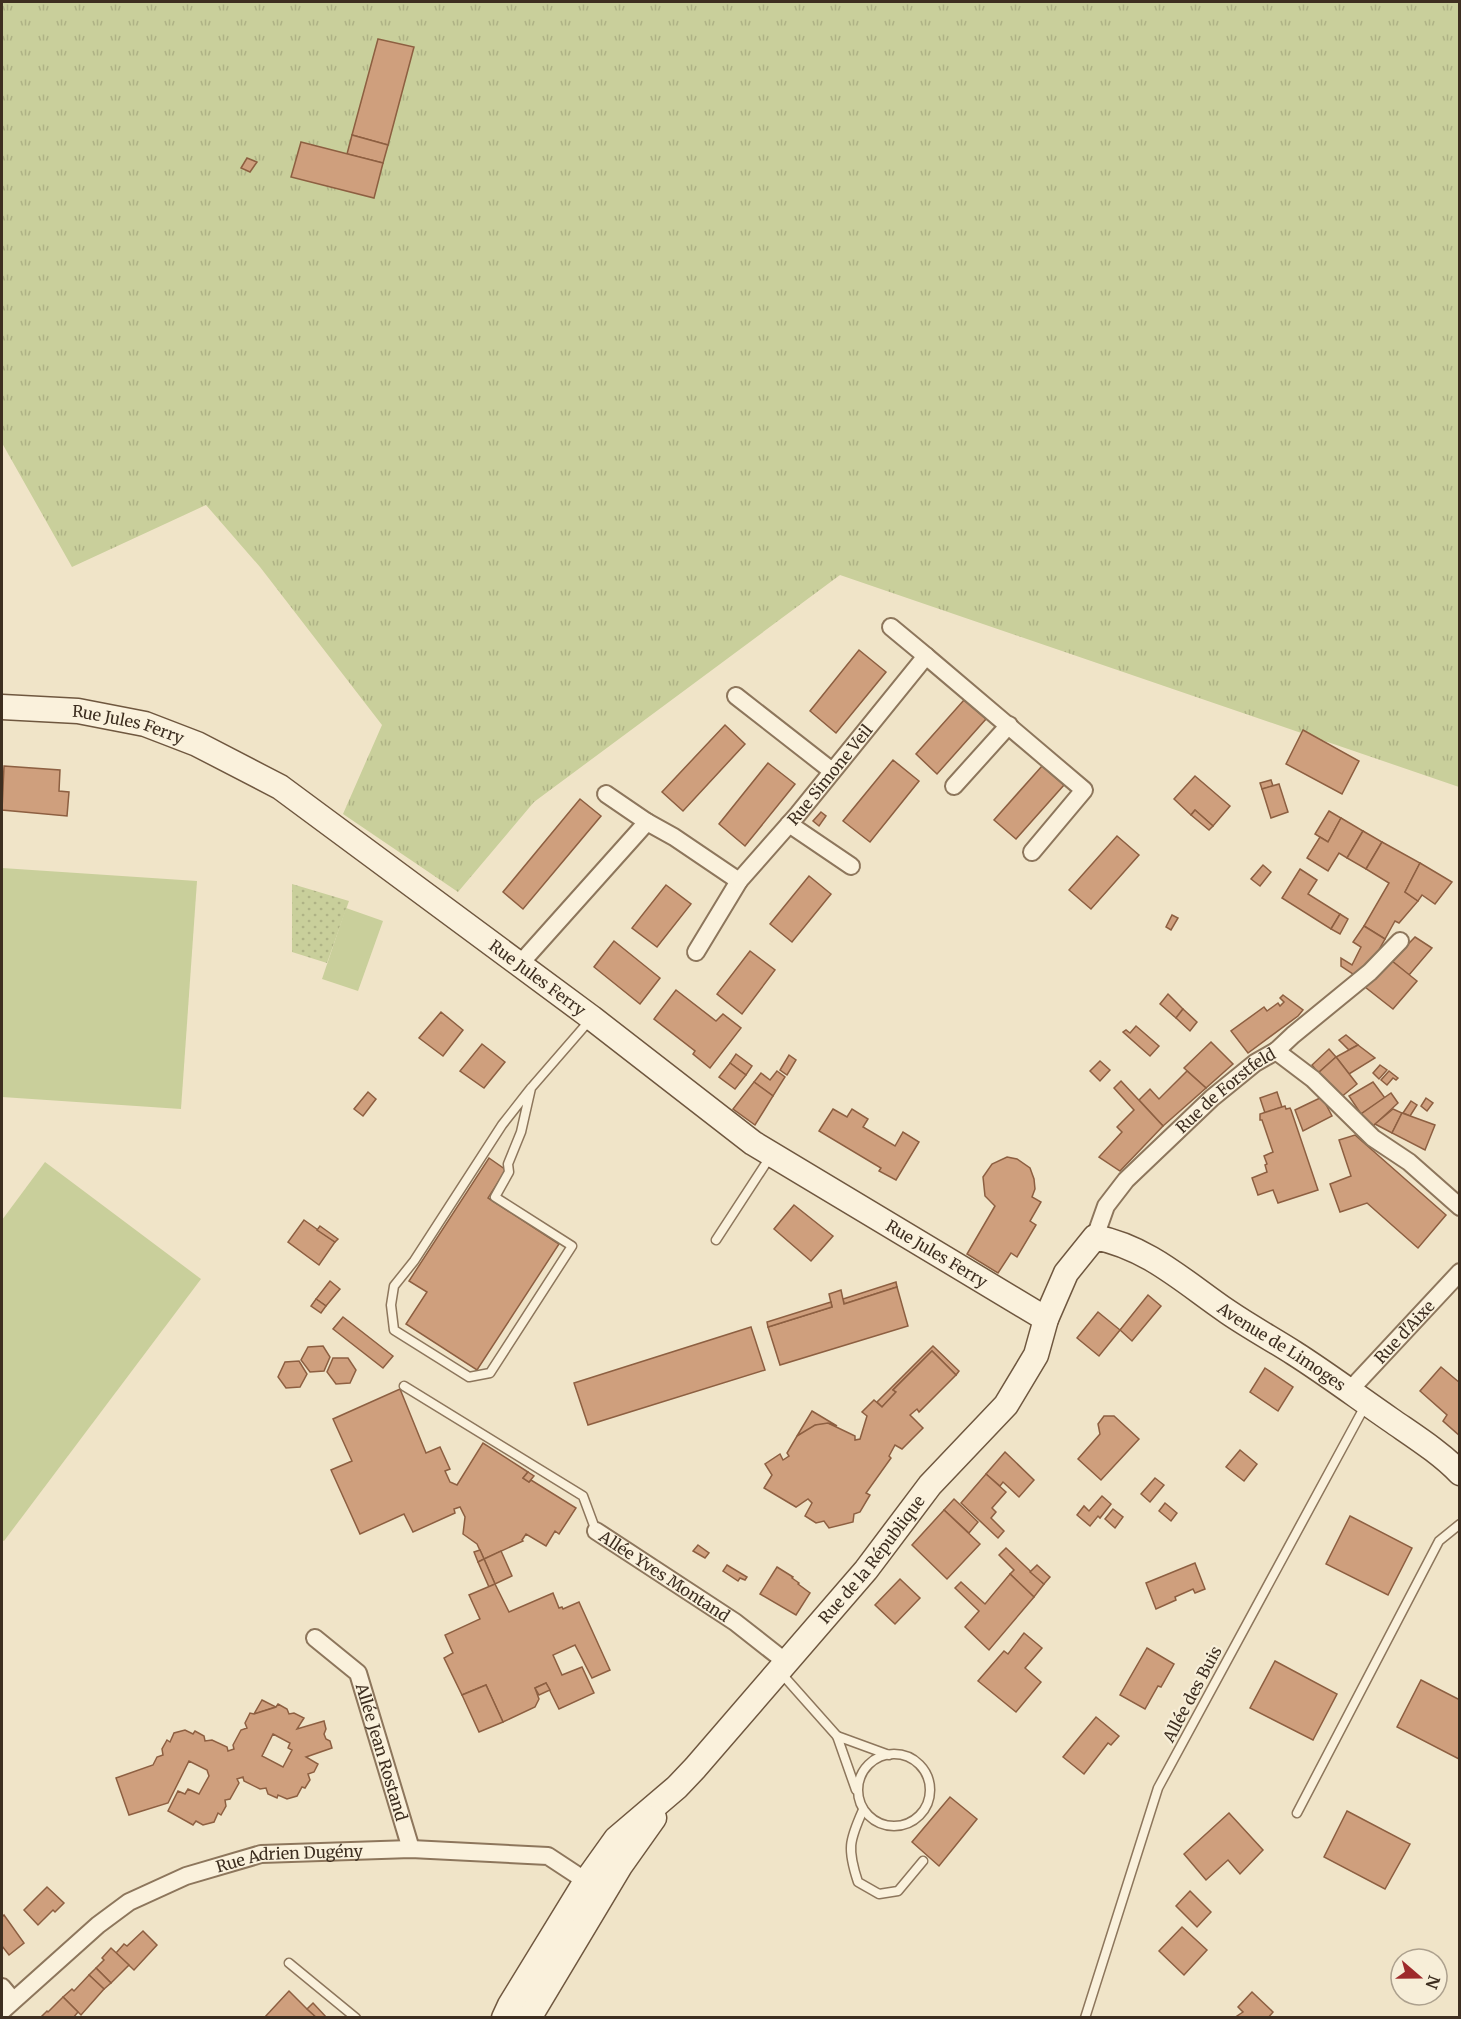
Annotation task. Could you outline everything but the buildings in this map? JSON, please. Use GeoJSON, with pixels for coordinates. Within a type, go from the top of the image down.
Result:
{"type":"FeatureCollection","features":[{"type":"Feature","properties":{"kind":"main road","name":"Rue Jules Ferry"},"geometry":{"type":"LineString","coordinates":[[2,707],[78,711],[145,724],[197,744],[280,787],[592,1018],[745,1137],[1046,1319]]}},
{"type":"Feature","properties":{"kind":"main road","name":"Rue de la République"},"geometry":{"type":"LineString","coordinates":[[529,2018],[620,1866],[677,1787],[866,1570],[930,1485],[1006,1405],[1035,1355],[1046,1319],[1066,1273],[1095,1237]]}},
{"type":"Feature","properties":{"kind":"main road","name":"Avenue de Limoges"},"geometry":{"type":"LineString","coordinates":[[1095,1237],[1119,1242],[1140,1251],[1227,1312],[1296,1354],[1413,1435],[1460,1473]]}},
{"type":"Feature","properties":{"kind":"main road","name":"Rue de la République"},"geometry":{"type":"LineString","coordinates":[[504,2018],[586,1881],[616,1839],[677,1787]]}},
{"type":"Feature","properties":{"kind":"street"},"geometry":{"type":"LineString","coordinates":[[891,627],[1084,790],[1032,852]]}},
{"type":"Feature","properties":{"kind":"street","name":"Rue Simone Veil"},"geometry":{"type":"LineString","coordinates":[[696,952],[739,880],[789,824],[926,656]]}},
{"type":"Feature","properties":{"kind":"street"},"geometry":{"type":"LineString","coordinates":[[736,696],[832,771]]}},
{"type":"Feature","properties":{"kind":"street"},"geometry":{"type":"LineString","coordinates":[[954,786],[1009,725]]}},
{"type":"Feature","properties":{"kind":"street"},"geometry":{"type":"LineString","coordinates":[[606,794],[739,880]]}},
{"type":"Feature","properties":{"kind":"street"},"geometry":{"type":"LineString","coordinates":[[519,965],[647,822]]}},
{"type":"Feature","properties":{"kind":"street"},"geometry":{"type":"LineString","coordinates":[[789,824],[851,866]]}},
{"type":"Feature","properties":{"kind":"street"},"geometry":{"type":"LineString","coordinates":[[1276,1051],[1370,972],[1400,941]]}},
{"type":"Feature","properties":{"kind":"street","name":"Rue de Forstfeld"},"geometry":{"type":"LineString","coordinates":[[1095,1237],[1106,1206],[1126,1180],[1212,1098],[1255,1063],[1276,1051],[1313,1078],[1373,1138],[1408,1162],[1460,1207]]}},
{"type":"Feature","properties":{"kind":"street","name":"Rue d'Aixe"},"geometry":{"type":"LineString","coordinates":[[1358,1397],[1460,1272]]}},
{"type":"Feature","properties":{"kind":"street","name":"Allée Yves Montand"},"geometry":{"type":"LineString","coordinates":[[596,1531],[735,1622],[782,1666]]}},
{"type":"Feature","properties":{"kind":"street","name":"Allée Jean Rostand"},"geometry":{"type":"LineString","coordinates":[[315,1638],[358,1673],[411,1849]]}},
{"type":"Feature","properties":{"kind":"street","name":"Rue Adrien Dugény"},"geometry":{"type":"LineString","coordinates":[[5,1999],[129,1902],[186,1876],[261,1854],[411,1849],[548,1856],[586,1881]]}},
{"type":"Feature","properties":{"kind":"street"},"geometry":{"type":"LineString","coordinates":[[586,1881],[591,1890],[591,1913]]}},
{"type":"Feature","properties":{"kind":"lane"},"geometry":{"type":"LineString","coordinates":[[531,1088],[521,1131],[508,1164],[509,1172],[495,1197],[573,1246],[490,1373],[470,1377],[394,1330],[391,1305],[394,1286],[414,1261],[502,1125],[531,1088],[592,1018]]}},
{"type":"Feature","properties":{"kind":"lane"},"geometry":{"type":"LineString","coordinates":[[716,1240],[771,1154]]}},
{"type":"Feature","properties":{"kind":"lane","name":"Allée Yves Montand"},"geometry":{"type":"LineString","coordinates":[[404,1386],[584,1496],[596,1531]]}},
{"type":"Feature","properties":{"kind":"lane","name":"Allée des Buis"},"geometry":{"type":"LineString","coordinates":[[1085,2018],[1158,1788],[1358,1397]]}},
{"type":"Feature","properties":{"kind":"lane"},"geometry":{"type":"LineString","coordinates":[[1297,1813],[1439,1540],[1460,1524]]}},
{"type":"Feature","properties":{"kind":"lane"},"geometry":{"type":"LineString","coordinates":[[782,1666],[837,1736],[863,1810],[871,1819],[893,1826],[904,1825],[915,1820],[923,1811],[930,1789],[921,1767],[902,1755],[890,1755],[879,1757],[870,1763],[863,1772],[858,1793]]}},
{"type":"Feature","properties":{"kind":"lane"},"geometry":{"type":"LineString","coordinates":[[837,1736],[890,1755]]}},
{"type":"Feature","properties":{"kind":"lane"},"geometry":{"type":"LineString","coordinates":[[863,1810],[851,1837],[852,1862],[858,1882],[879,1894],[898,1891],[922,1861]]}},
{"type":"Feature","properties":{"kind":"lane"},"geometry":{"type":"LineString","coordinates":[[289,1963],[356,2018]]}},
{"type":"Feature","properties":{"kind":"green space"},"geometry":{"type":"Polygon","coordinates":[[[2,2],[1459,2],[1459,787],[840,575],[534,802],[458,892],[343,814],[382,725],[260,567],[206,505],[72,567],[2,443],[2,2]]]}},
{"type":"Feature","properties":{"kind":"green space"},"geometry":{"type":"Polygon","coordinates":[[[2,868],[197,881],[181,1109],[2,1097],[2,868]]]}},
{"type":"Feature","properties":{"kind":"green space"},"geometry":{"type":"Polygon","coordinates":[[[292,884],[349,901],[327,963],[292,952],[292,884]]]}},
{"type":"Feature","properties":{"kind":"green space"},"geometry":{"type":"Polygon","coordinates":[[[346,908],[383,921],[358,991],[322,979],[346,908]]]}},
{"type":"Feature","properties":{"kind":"green space"},"geometry":{"type":"Polygon","coordinates":[[[45,1162],[201,1279],[4,1541],[2,1540],[2,1220],[45,1162]]]}}]}
